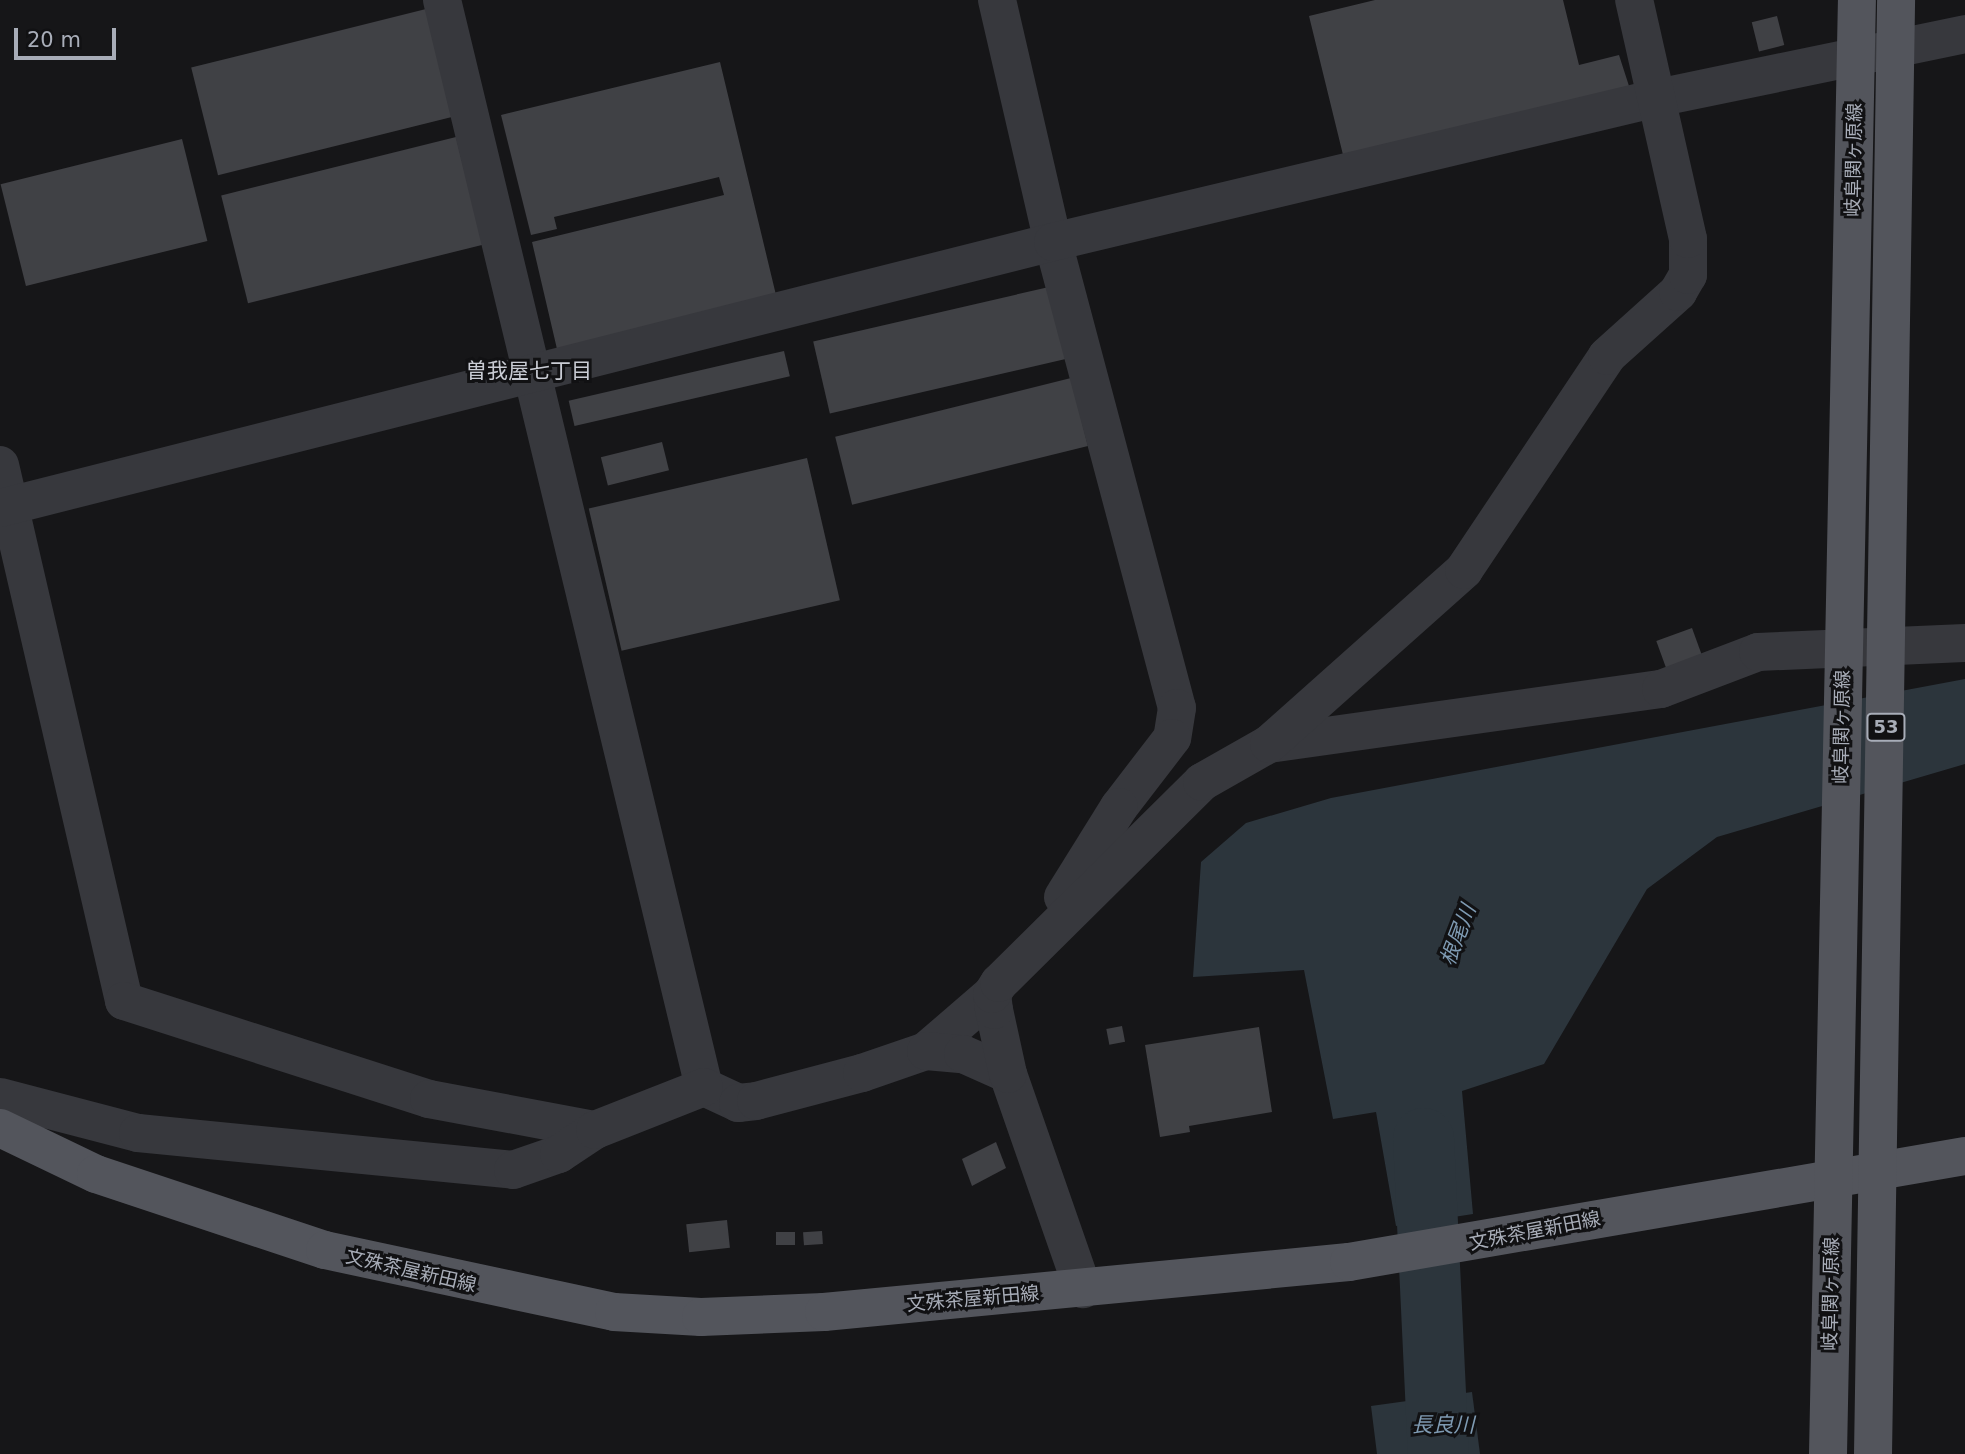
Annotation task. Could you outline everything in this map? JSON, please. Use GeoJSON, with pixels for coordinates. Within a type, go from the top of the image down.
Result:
{"type":"FeatureCollection","features":[{"type":"Feature","properties":{"kind":"main road","name":"岐阜関ヶ原線"},"geometry":{"type":"LineString","coordinates":[[1828,1454],[1857,0]]}},
{"type":"Feature","properties":{"kind":"main road","name":"岐阜関ヶ原線"},"geometry":{"type":"LineString","coordinates":[[1873,1454],[1896,0]]}},
{"type":"Feature","properties":{"kind":"main road","name":"文殊茶屋新田線"},"geometry":{"type":"LineString","coordinates":[[0,1128],[96,1174],[325,1250],[614,1311],[701,1318],[811,1312],[1083,1289],[1349,1262],[1509,1238],[1965,1156]]}},
{"type":"Feature","properties":{"kind":"street"},"geometry":{"type":"LineString","coordinates":[[442,0],[529,373],[704,1087]]}},
{"type":"Feature","properties":{"kind":"street"},"geometry":{"type":"LineString","coordinates":[[997,0],[1053,242],[1173,681],[1177,724],[1028,956]]}},
{"type":"Feature","properties":{"kind":"street"},"geometry":{"type":"LineString","coordinates":[[926,1051],[992,994],[1202,782],[1269,744],[1464,570],[1607,356],[1684,284],[1689,248],[1634,0]]}},
{"type":"Feature","properties":{"kind":"street"},"geometry":{"type":"LineString","coordinates":[[5,507],[1053,242],[1657,98],[1965,34]]}},
{"type":"Feature","properties":{"kind":"street"},"geometry":{"type":"LineString","coordinates":[[0,466],[5,507],[124,1001],[429,1100],[595,1130]]}},
{"type":"Feature","properties":{"kind":"street"},"geometry":{"type":"LineString","coordinates":[[1269,744],[1661,689],[1758,652],[1965,643]]}},
{"type":"Feature","properties":{"kind":"street"},"geometry":{"type":"LineString","coordinates":[[992,994],[1009,1073],[1083,1289]]}},
{"type":"Feature","properties":{"kind":"street"},"geometry":{"type":"LineString","coordinates":[[0,1097],[138,1133],[475,1170],[525,1166],[559,1154],[595,1130],[704,1087],[738,1103],[756,1101],[926,1051],[963,1054],[1009,1073]]}},
{"type":"Feature","properties":{"kind":"water"},"geometry":{"type":"Polygon","coordinates":[[[1965,679],[1965,764],[1717,837],[1647,889],[1544,1064],[1462,1091],[1473,1214],[1396,1226],[1376,1112],[1333,1119],[1304,970],[1193,977],[1201,862],[1246,823],[1331,798],[1965,679]]]}},
{"type":"Feature","properties":{"kind":"water","name":"長良川"},"geometry":{"type":"Polygon","coordinates":[[[1472,1392],[1480,1454],[1377,1454],[1371,1406],[1472,1392]]]}},
{"type":"Feature","properties":{"kind":"building"},"geometry":{"type":"Polygon","coordinates":[[[1375,0],[1563,0],[1579,65],[1619,55],[1629,86],[1345,163],[1309,16],[1375,0]]]}},
{"type":"Feature","properties":{"kind":"building"},"geometry":{"type":"Polygon","coordinates":[[[426,9],[453,117],[218,175],[191,68],[426,9]]]}},
{"type":"Feature","properties":{"kind":"building"},"geometry":{"type":"Polygon","coordinates":[[[1777,16],[1784,45],[1759,51],[1752,22],[1777,16]]]}},
{"type":"Feature","properties":{"kind":"building"},"geometry":{"type":"Polygon","coordinates":[[[720,62],[776,295],[557,349],[532,242],[724,195],[719,177],[554,217],[557,229],[531,235],[501,115],[720,62]]]}},
{"type":"Feature","properties":{"kind":"building"},"geometry":{"type":"Polygon","coordinates":[[[456,137],[483,245],[248,303],[221,196],[456,137]]]}},
{"type":"Feature","properties":{"kind":"building"},"geometry":{"type":"Polygon","coordinates":[[[182,139],[207,241],[26,286],[1,184],[182,139]]]}},
{"type":"Feature","properties":{"kind":"building"},"geometry":{"type":"Polygon","coordinates":[[[1049,287],[1066,359],[830,414],[813,341],[1049,287]]]}},
{"type":"Feature","properties":{"kind":"building"},"geometry":{"type":"Polygon","coordinates":[[[784,351],[790,376],[575,426],[569,401],[784,351]]]}},
{"type":"Feature","properties":{"kind":"building"},"geometry":{"type":"Polygon","coordinates":[[[1071,378],[1088,446],[852,505],[835,437],[1071,378]]]}},
{"type":"Feature","properties":{"kind":"building"},"geometry":{"type":"Polygon","coordinates":[[[662,442],[669,470],[608,485],[601,457],[662,442]]]}},
{"type":"Feature","properties":{"kind":"building"},"geometry":{"type":"Polygon","coordinates":[[[807,458],[840,600],[622,651],[589,508],[807,458]]]}},
{"type":"Feature","properties":{"kind":"building"},"geometry":{"type":"Polygon","coordinates":[[[1692,628],[1702,656],[1667,669],[1656,641],[1692,628]]]}},
{"type":"Feature","properties":{"kind":"building"},"geometry":{"type":"Polygon","coordinates":[[[1122,1026],[1125,1042],[1109,1045],[1106,1029],[1122,1026]]]}},
{"type":"Feature","properties":{"kind":"building"},"geometry":{"type":"Polygon","coordinates":[[[1259,1027],[1272,1112],[1189,1126],[1190,1132],[1160,1137],[1145,1045],[1259,1027]]]}},
{"type":"Feature","properties":{"kind":"building"},"geometry":{"type":"Polygon","coordinates":[[[996,1142],[1006,1168],[972,1186],[962,1159],[996,1142]]]}},
{"type":"Feature","properties":{"kind":"building"},"geometry":{"type":"Polygon","coordinates":[[[727,1220],[730,1248],[689,1252],[686,1224],[727,1220]]]}},
{"type":"Feature","properties":{"kind":"building"},"geometry":{"type":"Polygon","coordinates":[[[822,1231],[823,1244],[804,1245],[803,1232],[822,1231]]]}},
{"type":"Feature","properties":{"kind":"building"},"geometry":{"type":"Polygon","coordinates":[[[776,1232],[795,1232],[795,1245],[776,1245],[776,1232]]]}},
{"type":"Feature","properties":{"kind":"waterway","name":"根尾川"},"geometry":{"type":"LineString","coordinates":[[1423,1138],[1438,1454]]}},
{"type":"Feature","properties":{"kind":"district","name":"曽我屋七丁目"},"geometry":{"type":"Point","coordinates":[529,371]}}]}
